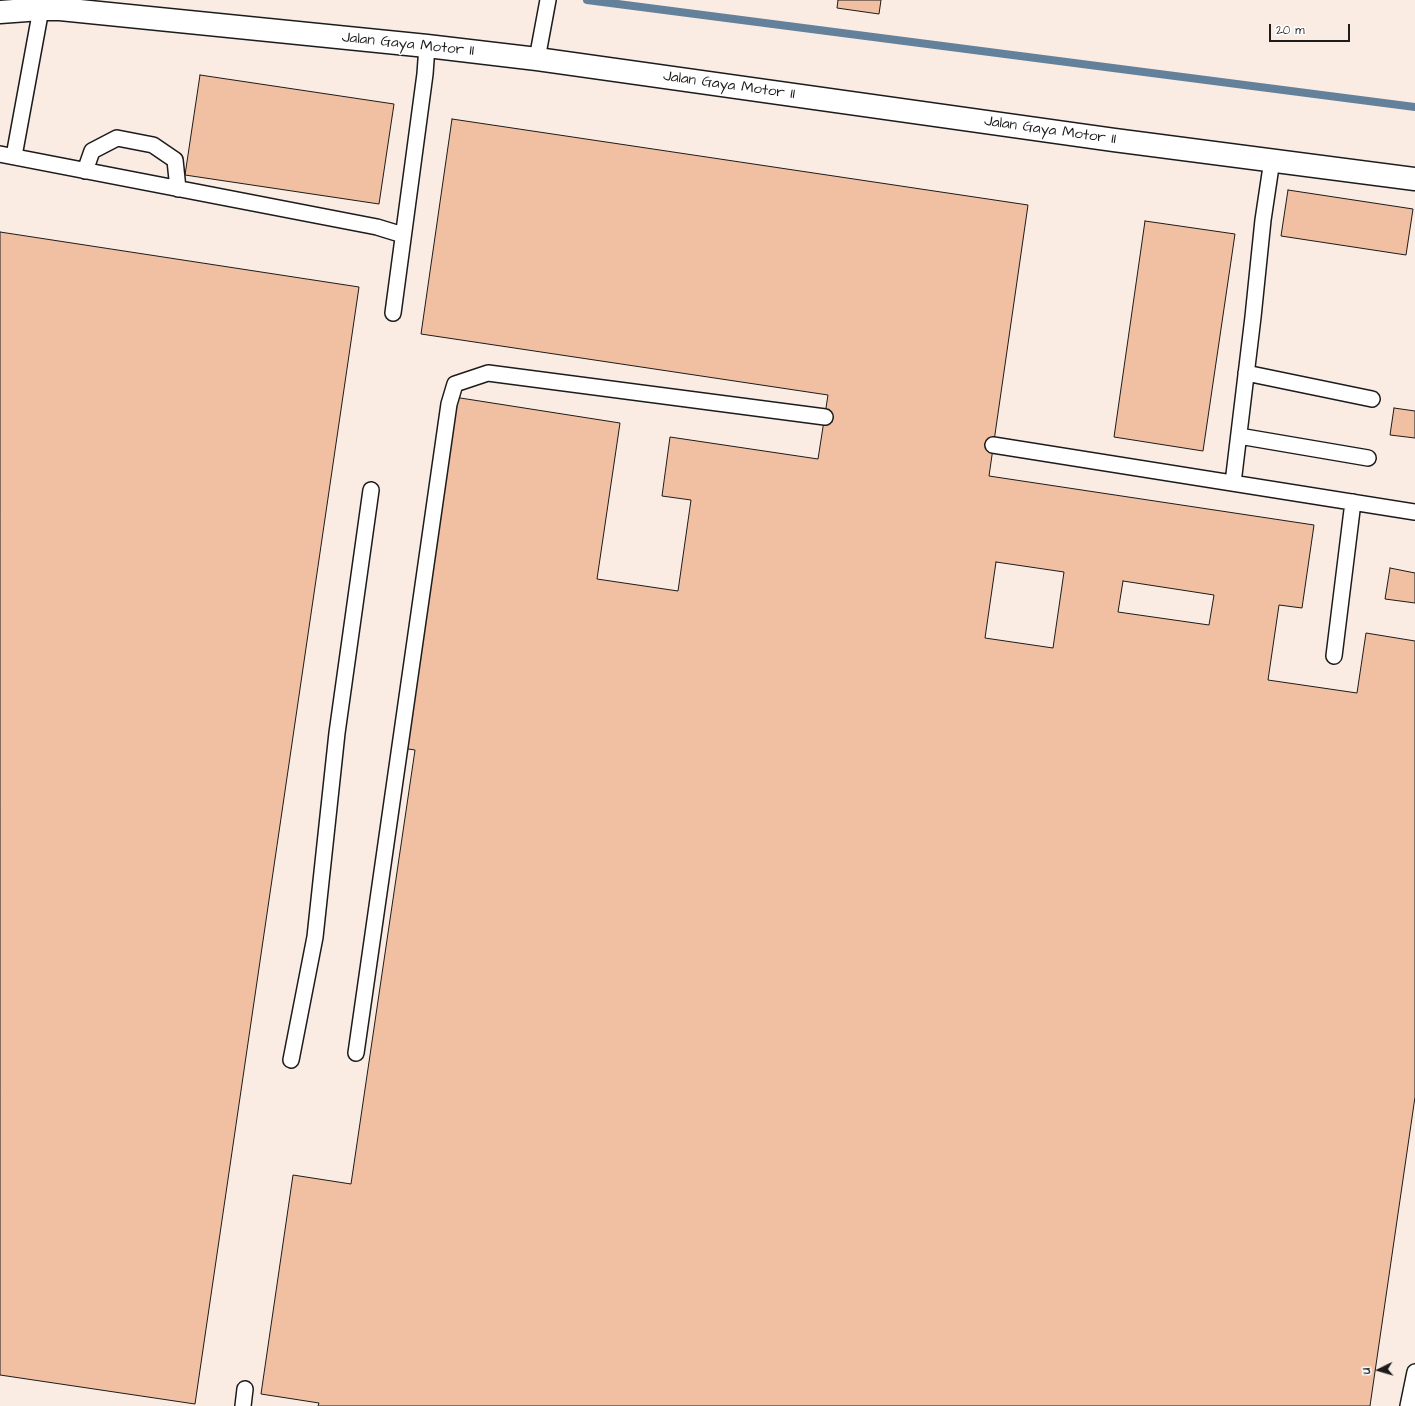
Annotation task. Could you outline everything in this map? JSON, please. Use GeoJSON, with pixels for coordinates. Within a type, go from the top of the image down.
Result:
{"type":"FeatureCollection","features":[{"type":"Feature","properties":{"kind":"street","name":"Jalan Gaya Motor II"},"geometry":{"type":"LineString","coordinates":[[0,12],[39,5],[60,9],[427,46],[536,59],[1122,141],[1415,179]]}},
{"type":"Feature","properties":{"kind":"lane"},"geometry":{"type":"LineString","coordinates":[[39,5],[7,155],[377,227],[403,235]]}},
{"type":"Feature","properties":{"kind":"lane"},"geometry":{"type":"LineString","coordinates":[[536,59],[547,6]]}},
{"type":"Feature","properties":{"kind":"lane"},"geometry":{"type":"LineString","coordinates":[[393,313],[425,74],[427,46]]}},
{"type":"Feature","properties":{"kind":"lane"},"geometry":{"type":"LineString","coordinates":[[85,171],[92,151],[117,138],[153,145],[175,160],[178,189]]}},
{"type":"Feature","properties":{"kind":"lane"},"geometry":{"type":"LineString","coordinates":[[1233,483],[1263,220],[1272,160]]}},
{"type":"Feature","properties":{"kind":"lane"},"geometry":{"type":"LineString","coordinates":[[356,1053],[448,412],[455,384],[488,373],[825,418]]}},
{"type":"Feature","properties":{"kind":"lane"},"geometry":{"type":"LineString","coordinates":[[1246,373],[1372,398]]}},
{"type":"Feature","properties":{"kind":"lane"},"geometry":{"type":"LineString","coordinates":[[1239,436],[1368,458]]}},
{"type":"Feature","properties":{"kind":"lane"},"geometry":{"type":"LineString","coordinates":[[993,445],[1415,512]]}},
{"type":"Feature","properties":{"kind":"lane"},"geometry":{"type":"LineString","coordinates":[[291,1060],[315,938],[337,733],[371,490]]}},
{"type":"Feature","properties":{"kind":"lane"},"geometry":{"type":"LineString","coordinates":[[1334,656],[1353,502]]}},
{"type":"Feature","properties":{"kind":"lane"},"geometry":{"type":"LineString","coordinates":[[1408,1406],[1415,1372]]}},
{"type":"Feature","properties":{"kind":"lane"},"geometry":{"type":"LineString","coordinates":[[243,1406],[245,1389]]}},
{"type":"Feature","properties":{"kind":"shaded area"},"geometry":{"type":"Polygon","coordinates":[[[7,0],[1415,0],[1415,1406],[0,1406],[0,18],[7,18],[7,0]]]}},
{"type":"Feature","properties":{"kind":"building"},"geometry":{"type":"Polygon","coordinates":[[[838,0],[881,0],[879,14],[837,8],[838,0]]]}},
{"type":"Feature","properties":{"kind":"building"},"geometry":{"type":"Polygon","coordinates":[[[200,75],[394,104],[379,204],[185,175],[200,75]]]}},
{"type":"Feature","properties":{"kind":"building"},"geometry":{"type":"Polygon","coordinates":[[[452,119],[1028,205],[989,476],[1314,525],[1302,608],[1279,605],[1268,680],[1357,693],[1366,633],[1415,641],[1415,1097],[1370,1406],[318,1406],[319,1403],[261,1394],[293,1175],[351,1184],[415,750],[402,748],[454,397],[620,423],[597,579],[678,591],[691,500],[662,496],[670,437],[818,459],[828,395],[421,334],[452,119]],[[996,562],[985,638],[1053,648],[1064,572],[996,562]],[[1123,581],[1118,612],[1209,625],[1214,595],[1123,581]]]}},
{"type":"Feature","properties":{"kind":"building"},"geometry":{"type":"Polygon","coordinates":[[[1288,190],[1413,209],[1406,255],[1281,236],[1288,190]]]}},
{"type":"Feature","properties":{"kind":"building"},"geometry":{"type":"Polygon","coordinates":[[[1145,221],[1235,234],[1203,451],[1114,437],[1145,221]]]}},
{"type":"Feature","properties":{"kind":"building"},"geometry":{"type":"Polygon","coordinates":[[[0,232],[359,287],[195,1404],[0,1375],[0,232]]]}},
{"type":"Feature","properties":{"kind":"building"},"geometry":{"type":"Polygon","coordinates":[[[1394,408],[1415,411],[1415,438],[1390,435],[1394,408]]]}},
{"type":"Feature","properties":{"kind":"building"},"geometry":{"type":"Polygon","coordinates":[[[1390,568],[1415,573],[1415,603],[1385,599],[1390,568]]]}},
{"type":"Feature","properties":{"kind":"waterway"},"geometry":{"type":"LineString","coordinates":[[587,0],[1415,107]]}}]}
